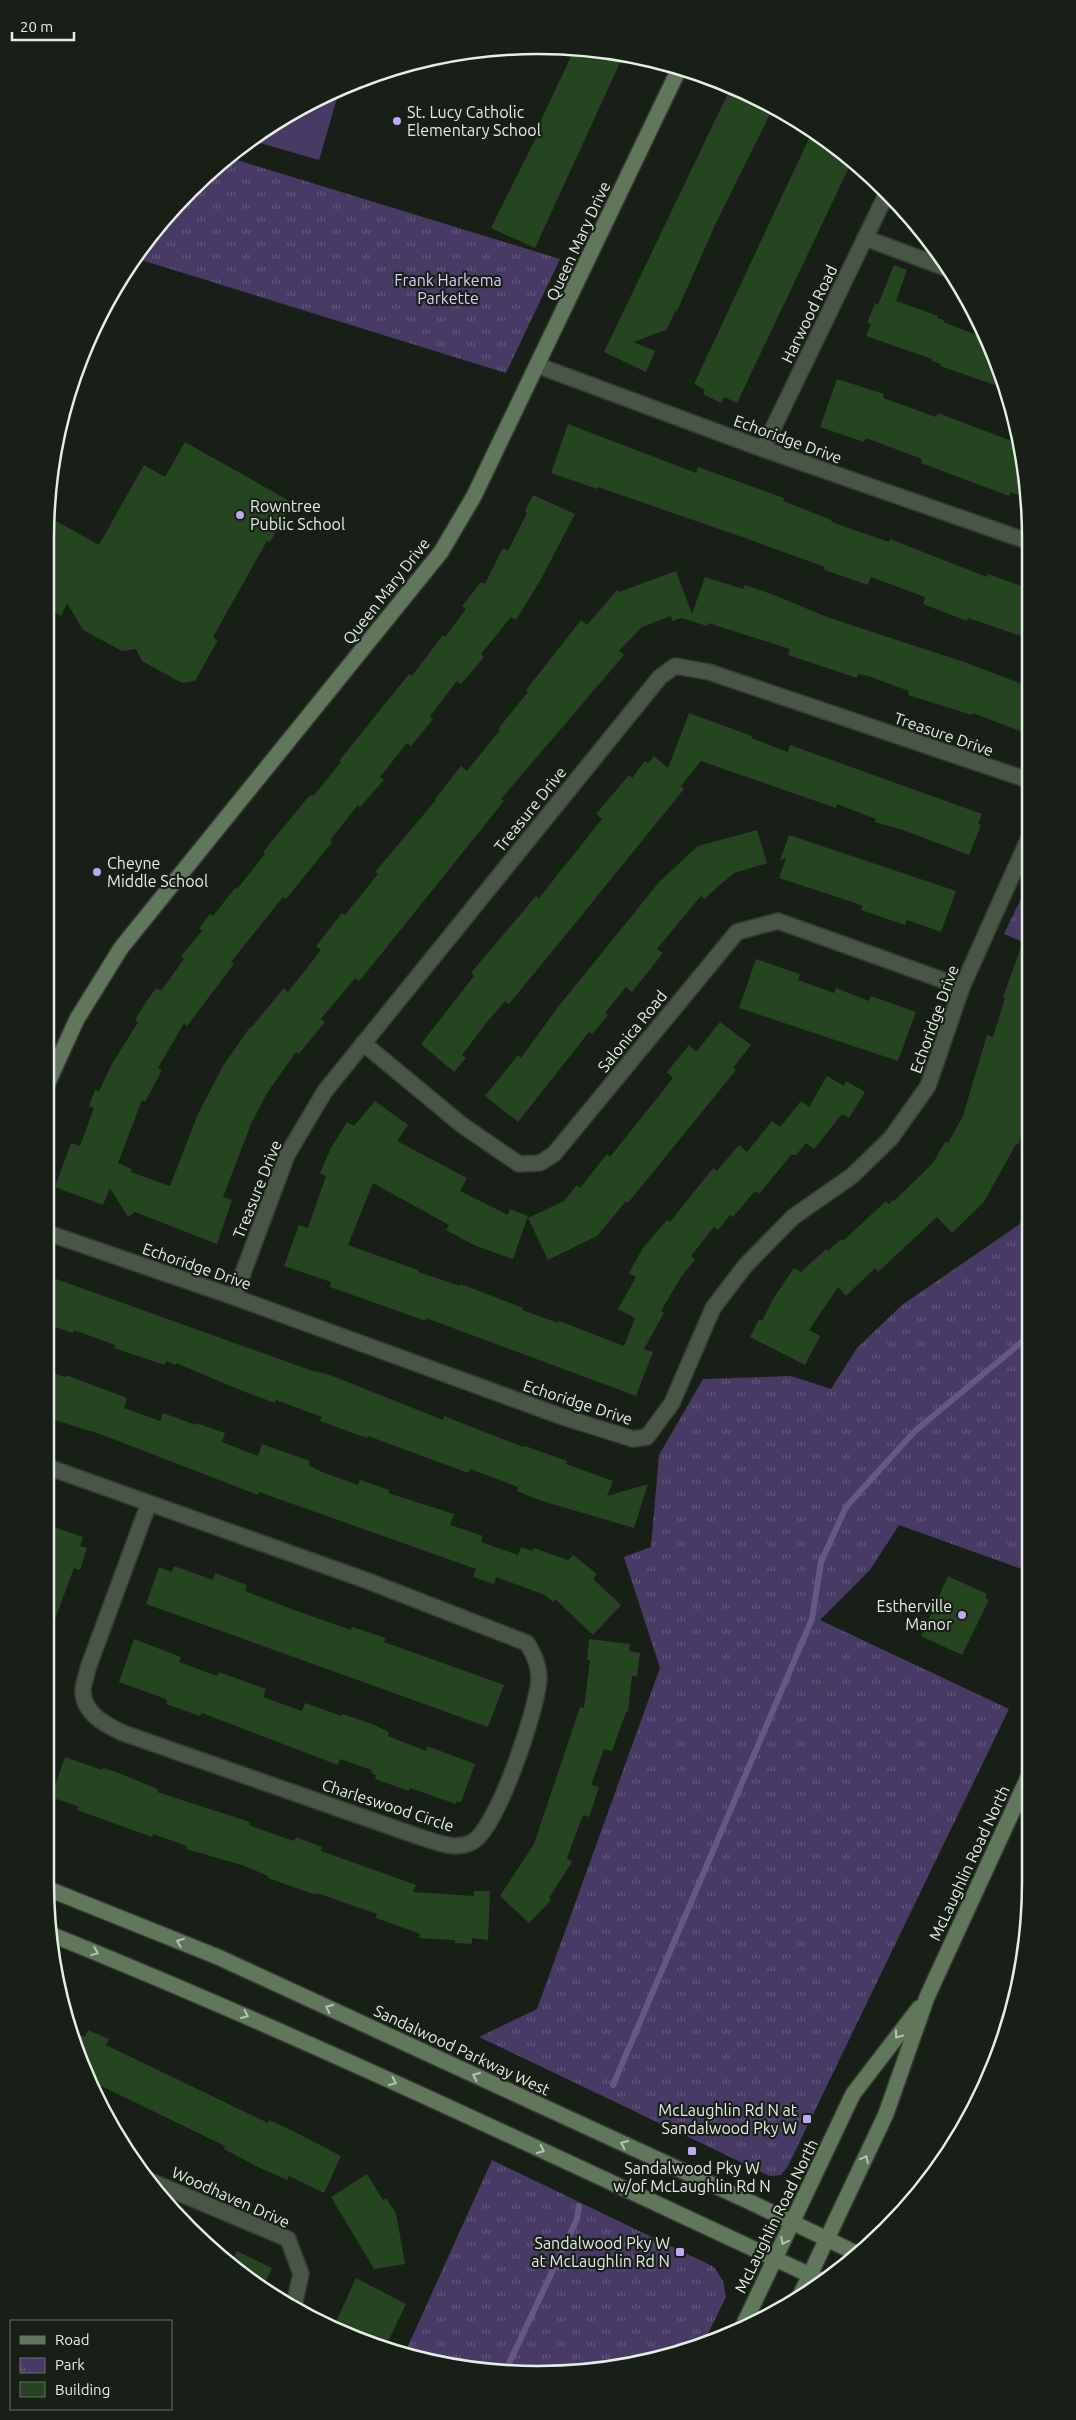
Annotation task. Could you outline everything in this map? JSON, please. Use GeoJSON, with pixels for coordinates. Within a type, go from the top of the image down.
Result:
{"type":"FeatureCollection","features":[{"type":"Feature","properties":{"kind":"main road","name":"Queen Mary Drive"},"geometry":{"type":"LineString","coordinates":[[54,1070],[78,1019],[121,948],[441,552],[474,496],[539,366],[677,74]]}},
{"type":"Feature","properties":{"kind":"main road","name":"McLaughlin Road North"},"geometry":{"type":"LineString","coordinates":[[804,2286],[886,2114],[927,1996],[1022,1790]]}},
{"type":"Feature","properties":{"kind":"main road","name":"Sandalwood Parkway West"},"geometry":{"type":"LineString","coordinates":[[54,1891],[218,1957],[851,2251]]}},
{"type":"Feature","properties":{"kind":"main road"},"geometry":{"type":"LineString","coordinates":[[57,1937],[188,1990],[342,2058],[817,2278]]}},
{"type":"Feature","properties":{"kind":"main road","name":"McLaughlin Road North"},"geometry":{"type":"LineString","coordinates":[[747,2318],[853,2094],[927,1996]]}},
{"type":"Feature","properties":{"kind":"street","name":"Harwood Road"},"geometry":{"type":"LineString","coordinates":[[763,449],[883,200]]}},
{"type":"Feature","properties":{"kind":"street"},"geometry":{"type":"LineString","coordinates":[[865,238],[938,265]]}},
{"type":"Feature","properties":{"kind":"street","name":"Echoridge Drive"},"geometry":{"type":"LineString","coordinates":[[539,366],[763,449],[1022,539]]}},
{"type":"Feature","properties":{"kind":"street","name":"Treasure Drive"},"geometry":{"type":"LineString","coordinates":[[234,1297],[287,1156],[325,1091],[660,677],[675,666],[709,672],[1022,778]]}},
{"type":"Feature","properties":{"kind":"street","name":"Echoridge Drive"},"geometry":{"type":"LineString","coordinates":[[54,1235],[234,1297],[563,1417],[633,1439],[647,1437],[672,1403],[712,1308],[745,1266],[793,1217],[858,1170],[890,1138],[928,1086],[962,987],[1022,853]]}},
{"type":"Feature","properties":{"kind":"street","name":"Salonica Road"},"geometry":{"type":"LineString","coordinates":[[363,1043],[462,1125],[519,1164],[540,1163],[554,1154],[737,932],[778,921],[962,987]]}},
{"type":"Feature","properties":{"kind":"street","name":"Charleswood Circle"},"geometry":{"type":"LineString","coordinates":[[54,1469],[149,1503],[368,1581],[527,1643],[534,1654],[539,1679],[534,1704],[517,1760],[495,1811],[480,1836],[472,1842],[460,1846],[420,1837],[123,1733],[94,1716],[82,1691],[88,1668],[149,1503]]}},
{"type":"Feature","properties":{"kind":"street","name":"Woodhaven Drive"},"geometry":{"type":"LineString","coordinates":[[161,2186],[288,2239],[301,2274],[295,2300]]}},
{"type":"Feature","properties":{"kind":"green space"},"geometry":{"type":"Polygon","coordinates":[[[337,98],[319,160],[259,143],[296,119],[337,98]]]}},
{"type":"Feature","properties":{"kind":"green space","name":"Frank Harkema Parkette"},"geometry":{"type":"Polygon","coordinates":[[[236,160],[560,259],[506,373],[142,260],[174,219],[236,160]]]}},
{"type":"Feature","properties":{"kind":"green space"},"geometry":{"type":"Polygon","coordinates":[[[1022,896],[1022,942],[1004,934],[1022,896]]]}},
{"type":"Feature","properties":{"kind":"green space"},"geometry":{"type":"Polygon","coordinates":[[[1022,1217],[1022,1569],[899,1525],[870,1570],[820,1620],[1009,1709],[788,2166],[781,2175],[770,2176],[479,2037],[537,2009],[660,1668],[624,1557],[651,1547],[659,1455],[703,1379],[791,1376],[831,1389],[857,1348],[902,1305],[1020,1224],[1022,1217]]]}},
{"type":"Feature","properties":{"kind":"green space"},"geometry":{"type":"Polygon","coordinates":[[[492,2160],[714,2267],[723,2281],[726,2297],[707,2336],[663,2350],[601,2362],[570,2365],[506,2365],[444,2357],[407,2348],[492,2160]]]}},
{"type":"Feature","properties":{"kind":"building"},"geometry":{"type":"Polygon","coordinates":[[[572,55],[621,61],[535,248],[491,228],[538,134],[535,133],[572,55]]]}},
{"type":"Feature","properties":{"kind":"building"},"geometry":{"type":"Polygon","coordinates":[[[728,93],[770,114],[716,223],[677,311],[666,330],[633,342],[655,351],[646,372],[604,352],[728,93]]]}},
{"type":"Feature","properties":{"kind":"building"},"geometry":{"type":"Polygon","coordinates":[[[810,137],[849,167],[737,403],[724,397],[721,403],[703,394],[705,390],[694,384],[810,137]]]}},
{"type":"Feature","properties":{"kind":"building"},"geometry":{"type":"Polygon","coordinates":[[[894,265],[907,270],[896,301],[938,316],[937,318],[944,320],[943,322],[977,335],[996,381],[995,385],[940,366],[941,364],[932,361],[932,359],[866,336],[871,324],[867,323],[875,303],[878,305],[894,265]]]}},
{"type":"Feature","properties":{"kind":"building"},"geometry":{"type":"Polygon","coordinates":[[[837,379],[884,394],[883,398],[936,417],[938,413],[1012,441],[1020,496],[1010,492],[1009,496],[921,463],[922,459],[866,438],[864,442],[820,427],[837,379]]]}},
{"type":"Feature","properties":{"kind":"building"},"geometry":{"type":"Polygon","coordinates":[[[568,424],[696,473],[698,467],[784,498],[783,501],[829,519],[834,523],[889,542],[890,539],[987,577],[988,574],[1022,586],[1022,636],[968,618],[967,621],[923,604],[925,597],[871,577],[868,585],[824,570],[825,567],[745,538],[598,487],[597,489],[551,473],[568,424]]]}},
{"type":"Feature","properties":{"kind":"building"},"geometry":{"type":"Polygon","coordinates":[[[185,442],[293,503],[270,542],[267,541],[213,637],[218,640],[195,681],[182,683],[142,661],[136,649],[122,651],[83,630],[67,603],[61,616],[54,612],[55,520],[99,545],[144,465],[165,477],[185,442]]]}},
{"type":"Feature","properties":{"kind":"building"},"geometry":{"type":"Polygon","coordinates":[[[533,495],[575,514],[540,581],[516,620],[511,617],[481,654],[484,657],[461,684],[457,681],[430,716],[433,719],[411,746],[407,743],[380,777],[384,780],[360,807],[358,805],[330,840],[332,842],[286,899],[283,897],[231,962],[234,964],[187,1026],[184,1023],[158,1068],[162,1070],[145,1102],[142,1100],[118,1163],[132,1169],[131,1172],[170,1186],[198,1114],[223,1066],[250,1027],[284,988],[288,992],[321,950],[316,946],[342,913],[345,915],[378,874],[375,872],[436,800],[461,766],[467,771],[528,692],[526,690],[581,620],[587,625],[617,590],[619,592],[676,571],[692,614],[705,577],[743,589],[745,585],[774,595],[827,617],[967,663],[1022,684],[1022,732],[973,713],[972,715],[908,695],[909,691],[868,676],[858,674],[857,678],[788,655],[790,649],[708,623],[707,626],[681,618],[672,621],[671,616],[642,627],[619,651],[624,655],[501,799],[504,801],[359,981],[355,978],[321,1019],[325,1022],[299,1054],[296,1052],[267,1093],[251,1124],[223,1197],[232,1200],[217,1244],[135,1212],[128,1217],[110,1188],[103,1205],[55,1187],[71,1143],[80,1146],[94,1108],[89,1106],[95,1090],[99,1091],[112,1064],[138,1022],[135,1020],[146,1002],[156,988],[161,991],[184,959],[181,956],[202,931],[199,928],[210,914],[213,916],[235,888],[237,889],[265,854],[263,852],[309,796],[314,795],[409,674],[412,676],[443,635],[445,637],[466,609],[462,606],[481,582],[485,584],[503,548],[508,551],[527,513],[525,511],[533,495]]]}},
{"type":"Feature","properties":{"kind":"building"},"geometry":{"type":"Polygon","coordinates":[[[689,713],[752,736],[751,738],[788,752],[790,745],[982,814],[978,824],[981,825],[969,855],[903,830],[875,822],[876,819],[837,804],[836,808],[701,761],[681,786],[684,789],[564,937],[509,1004],[505,1001],[487,1022],[462,1055],[466,1058],[454,1072],[421,1044],[474,976],[471,973],[536,896],[539,898],[602,819],[596,814],[629,775],[632,778],[645,761],[648,763],[654,756],[668,768],[689,713]]]}},
{"type":"Feature","properties":{"kind":"building"},"geometry":{"type":"Polygon","coordinates":[[[757,830],[767,863],[734,873],[704,899],[701,896],[657,949],[663,953],[632,992],[626,987],[605,1013],[608,1015],[592,1034],[589,1032],[518,1122],[485,1096],[518,1055],[521,1058],[558,1007],[660,881],[698,846],[757,830]]]}},
{"type":"Feature","properties":{"kind":"building"},"geometry":{"type":"Polygon","coordinates":[[[789,835],[956,891],[941,932],[907,920],[905,925],[861,910],[863,906],[855,903],[779,878],[786,858],[780,860],[789,835]]]}},
{"type":"Feature","properties":{"kind":"building"},"geometry":{"type":"Polygon","coordinates":[[[1022,944],[1022,1134],[1018,1145],[1016,1144],[984,1202],[952,1233],[937,1217],[878,1272],[875,1268],[846,1296],[838,1287],[809,1330],[820,1336],[805,1365],[750,1337],[759,1319],[762,1321],[773,1299],[794,1268],[801,1272],[826,1249],[828,1251],[841,1239],[843,1241],[886,1201],[889,1204],[894,1201],[933,1163],[945,1142],[948,1143],[963,1116],[987,1035],[993,1037],[1005,998],[1003,997],[1022,944]]]}},
{"type":"Feature","properties":{"kind":"building"},"geometry":{"type":"Polygon","coordinates":[[[756,959],[800,974],[798,980],[834,993],[836,988],[869,1001],[871,996],[916,1012],[898,1061],[739,1008],[756,959]]]}},
{"type":"Feature","properties":{"kind":"building"},"geometry":{"type":"Polygon","coordinates":[[[720,1022],[751,1045],[733,1068],[736,1070],[628,1203],[626,1201],[597,1236],[548,1260],[528,1218],[564,1201],[577,1185],[580,1188],[607,1154],[610,1157],[673,1078],[667,1072],[689,1045],[696,1052],[720,1022]]]}},
{"type":"Feature","properties":{"kind":"building"},"geometry":{"type":"Polygon","coordinates":[[[827,1076],[844,1086],[846,1081],[865,1092],[849,1118],[842,1114],[814,1149],[806,1143],[796,1155],[791,1155],[759,1194],[755,1191],[733,1217],[730,1215],[718,1230],[714,1227],[691,1256],[695,1260],[681,1277],[661,1311],[664,1313],[644,1349],[653,1352],[636,1396],[426,1318],[426,1321],[330,1287],[331,1282],[284,1266],[299,1225],[308,1228],[326,1176],[320,1173],[331,1148],[347,1122],[354,1126],[375,1101],[408,1125],[397,1141],[467,1178],[460,1191],[508,1215],[510,1209],[528,1216],[513,1259],[476,1246],[446,1230],[449,1225],[373,1183],[348,1245],[418,1270],[418,1272],[460,1286],[461,1284],[523,1308],[522,1310],[558,1323],[559,1321],[624,1346],[635,1318],[618,1309],[636,1277],[629,1273],[643,1248],[667,1220],[670,1222],[713,1168],[717,1171],[739,1145],[747,1152],[772,1121],[780,1127],[801,1101],[809,1107],[827,1076]]]}},
{"type":"Feature","properties":{"kind":"building"},"geometry":{"type":"Polygon","coordinates":[[[54,1278],[310,1370],[330,1375],[443,1420],[444,1416],[523,1447],[525,1446],[567,1461],[566,1464],[613,1481],[607,1496],[648,1484],[634,1528],[539,1500],[517,1491],[518,1487],[470,1469],[468,1473],[368,1436],[367,1438],[339,1428],[320,1421],[322,1417],[276,1400],[275,1403],[176,1363],[176,1365],[166,1361],[165,1365],[114,1348],[115,1345],[74,1330],[73,1333],[54,1327],[54,1278]]]}},
{"type":"Feature","properties":{"kind":"building"},"geometry":{"type":"Polygon","coordinates":[[[54,1373],[65,1377],[66,1375],[127,1398],[124,1408],[160,1421],[163,1413],[225,1433],[222,1442],[258,1456],[262,1444],[310,1461],[308,1465],[322,1472],[358,1485],[360,1480],[389,1490],[388,1493],[454,1514],[450,1525],[483,1536],[481,1542],[518,1555],[521,1547],[532,1551],[534,1548],[568,1560],[573,1555],[597,1574],[593,1579],[621,1605],[593,1635],[555,1599],[553,1602],[545,1595],[496,1577],[494,1584],[473,1577],[476,1569],[259,1492],[258,1495],[100,1434],[54,1420],[54,1373]]]}},
{"type":"Feature","properties":{"kind":"building"},"geometry":{"type":"Polygon","coordinates":[[[54,1527],[83,1537],[80,1546],[87,1548],[80,1570],[74,1568],[54,1622],[54,1527]]]}},
{"type":"Feature","properties":{"kind":"building"},"geometry":{"type":"Polygon","coordinates":[[[174,1566],[213,1580],[215,1573],[247,1585],[245,1591],[294,1610],[351,1630],[352,1627],[386,1638],[384,1642],[504,1685],[488,1727],[146,1604],[159,1567],[172,1572],[174,1566]]]}},
{"type":"Feature","properties":{"kind":"building","name":"Estherville Manor"},"geometry":{"type":"Polygon","coordinates":[[[948,1576],[987,1594],[985,1598],[989,1600],[962,1655],[921,1636],[948,1576]]]}},
{"type":"Feature","properties":{"kind":"building"},"geometry":{"type":"Polygon","coordinates":[[[134,1639],[181,1657],[179,1662],[217,1676],[219,1672],[266,1689],[263,1697],[302,1711],[305,1703],[342,1716],[343,1714],[372,1724],[389,1732],[388,1736],[426,1751],[427,1746],[475,1764],[461,1802],[457,1801],[456,1804],[410,1788],[409,1791],[375,1779],[376,1775],[371,1773],[372,1770],[340,1759],[338,1765],[202,1713],[200,1716],[166,1704],[167,1700],[163,1698],[119,1682],[134,1639]]]}},
{"type":"Feature","properties":{"kind":"building"},"geometry":{"type":"Polygon","coordinates":[[[589,1639],[630,1644],[629,1651],[640,1653],[637,1676],[632,1676],[628,1712],[626,1712],[612,1751],[604,1749],[591,1785],[599,1787],[589,1817],[583,1815],[567,1858],[572,1862],[549,1898],[551,1900],[529,1923],[500,1896],[534,1844],[580,1707],[584,1708],[590,1660],[587,1660],[589,1639]]]}},
{"type":"Feature","properties":{"kind":"building"},"geometry":{"type":"Polygon","coordinates":[[[65,1757],[102,1770],[103,1768],[116,1772],[158,1789],[157,1792],[250,1822],[249,1825],[282,1837],[294,1841],[296,1837],[322,1847],[321,1851],[416,1885],[413,1892],[474,1896],[474,1891],[490,1891],[488,1940],[472,1938],[472,1944],[455,1943],[455,1940],[419,1938],[420,1934],[376,1918],[377,1914],[268,1878],[268,1876],[242,1865],[186,1849],[187,1846],[153,1834],[152,1837],[77,1810],[79,1807],[54,1798],[54,1788],[65,1757]]]}},
{"type":"Feature","properties":{"kind":"building"},"geometry":{"type":"Polygon","coordinates":[[[88,2030],[109,2039],[106,2045],[268,2123],[269,2120],[295,2132],[341,2156],[324,2193],[289,2176],[287,2180],[258,2167],[224,2149],[225,2146],[99,2085],[78,2034],[85,2037],[88,2030]]]}},
{"type":"Feature","properties":{"kind":"building"},"geometry":{"type":"Polygon","coordinates":[[[367,2174],[383,2200],[386,2198],[396,2213],[405,2264],[374,2269],[331,2197],[367,2174]]]}},
{"type":"Feature","properties":{"kind":"building"},"geometry":{"type":"Polygon","coordinates":[[[237,2251],[272,2268],[265,2282],[243,2266],[234,2258],[237,2251]]]}},
{"type":"Feature","properties":{"kind":"building"},"geometry":{"type":"Polygon","coordinates":[[[356,2278],[406,2304],[388,2343],[336,2321],[356,2278]]]}},
{"type":"Feature","properties":{"kind":"waterway"},"geometry":{"type":"LineString","coordinates":[[613,2085],[812,1619],[821,1562],[846,1507],[915,1431],[1022,1342]]}},
{"type":"Feature","properties":{"kind":"waterway"},"geometry":{"type":"LineString","coordinates":[[508,2365],[577,2219],[579,2206]]}},
{"type":"Feature","properties":{"kind":"place","name":"St. Lucy Catholic Elementary School"},"geometry":{"type":"Point","coordinates":[397,121]}},
{"type":"Feature","properties":{"kind":"place","name":"Rowntree Public School"},"geometry":{"type":"Point","coordinates":[240,515]}},
{"type":"Feature","properties":{"kind":"place","name":"Cheyne Middle School"},"geometry":{"type":"Point","coordinates":[97,872]}},
{"type":"Feature","properties":{"kind":"place","name":"Estherville Manor"},"geometry":{"type":"Point","coordinates":[962,1615]}},
{"type":"Feature","properties":{"kind":"place","name":"McLaughlin Rd N at Sandalwood Pky W"},"geometry":{"type":"Point","coordinates":[807,2119]}},
{"type":"Feature","properties":{"kind":"place","name":"Sandalwood Pky W w/of McLaughlin Rd N"},"geometry":{"type":"Point","coordinates":[692,2151]}},
{"type":"Feature","properties":{"kind":"place","name":"Sandalwood Pky W at McLaughlin Rd N"},"geometry":{"type":"Point","coordinates":[680,2252]}}]}
